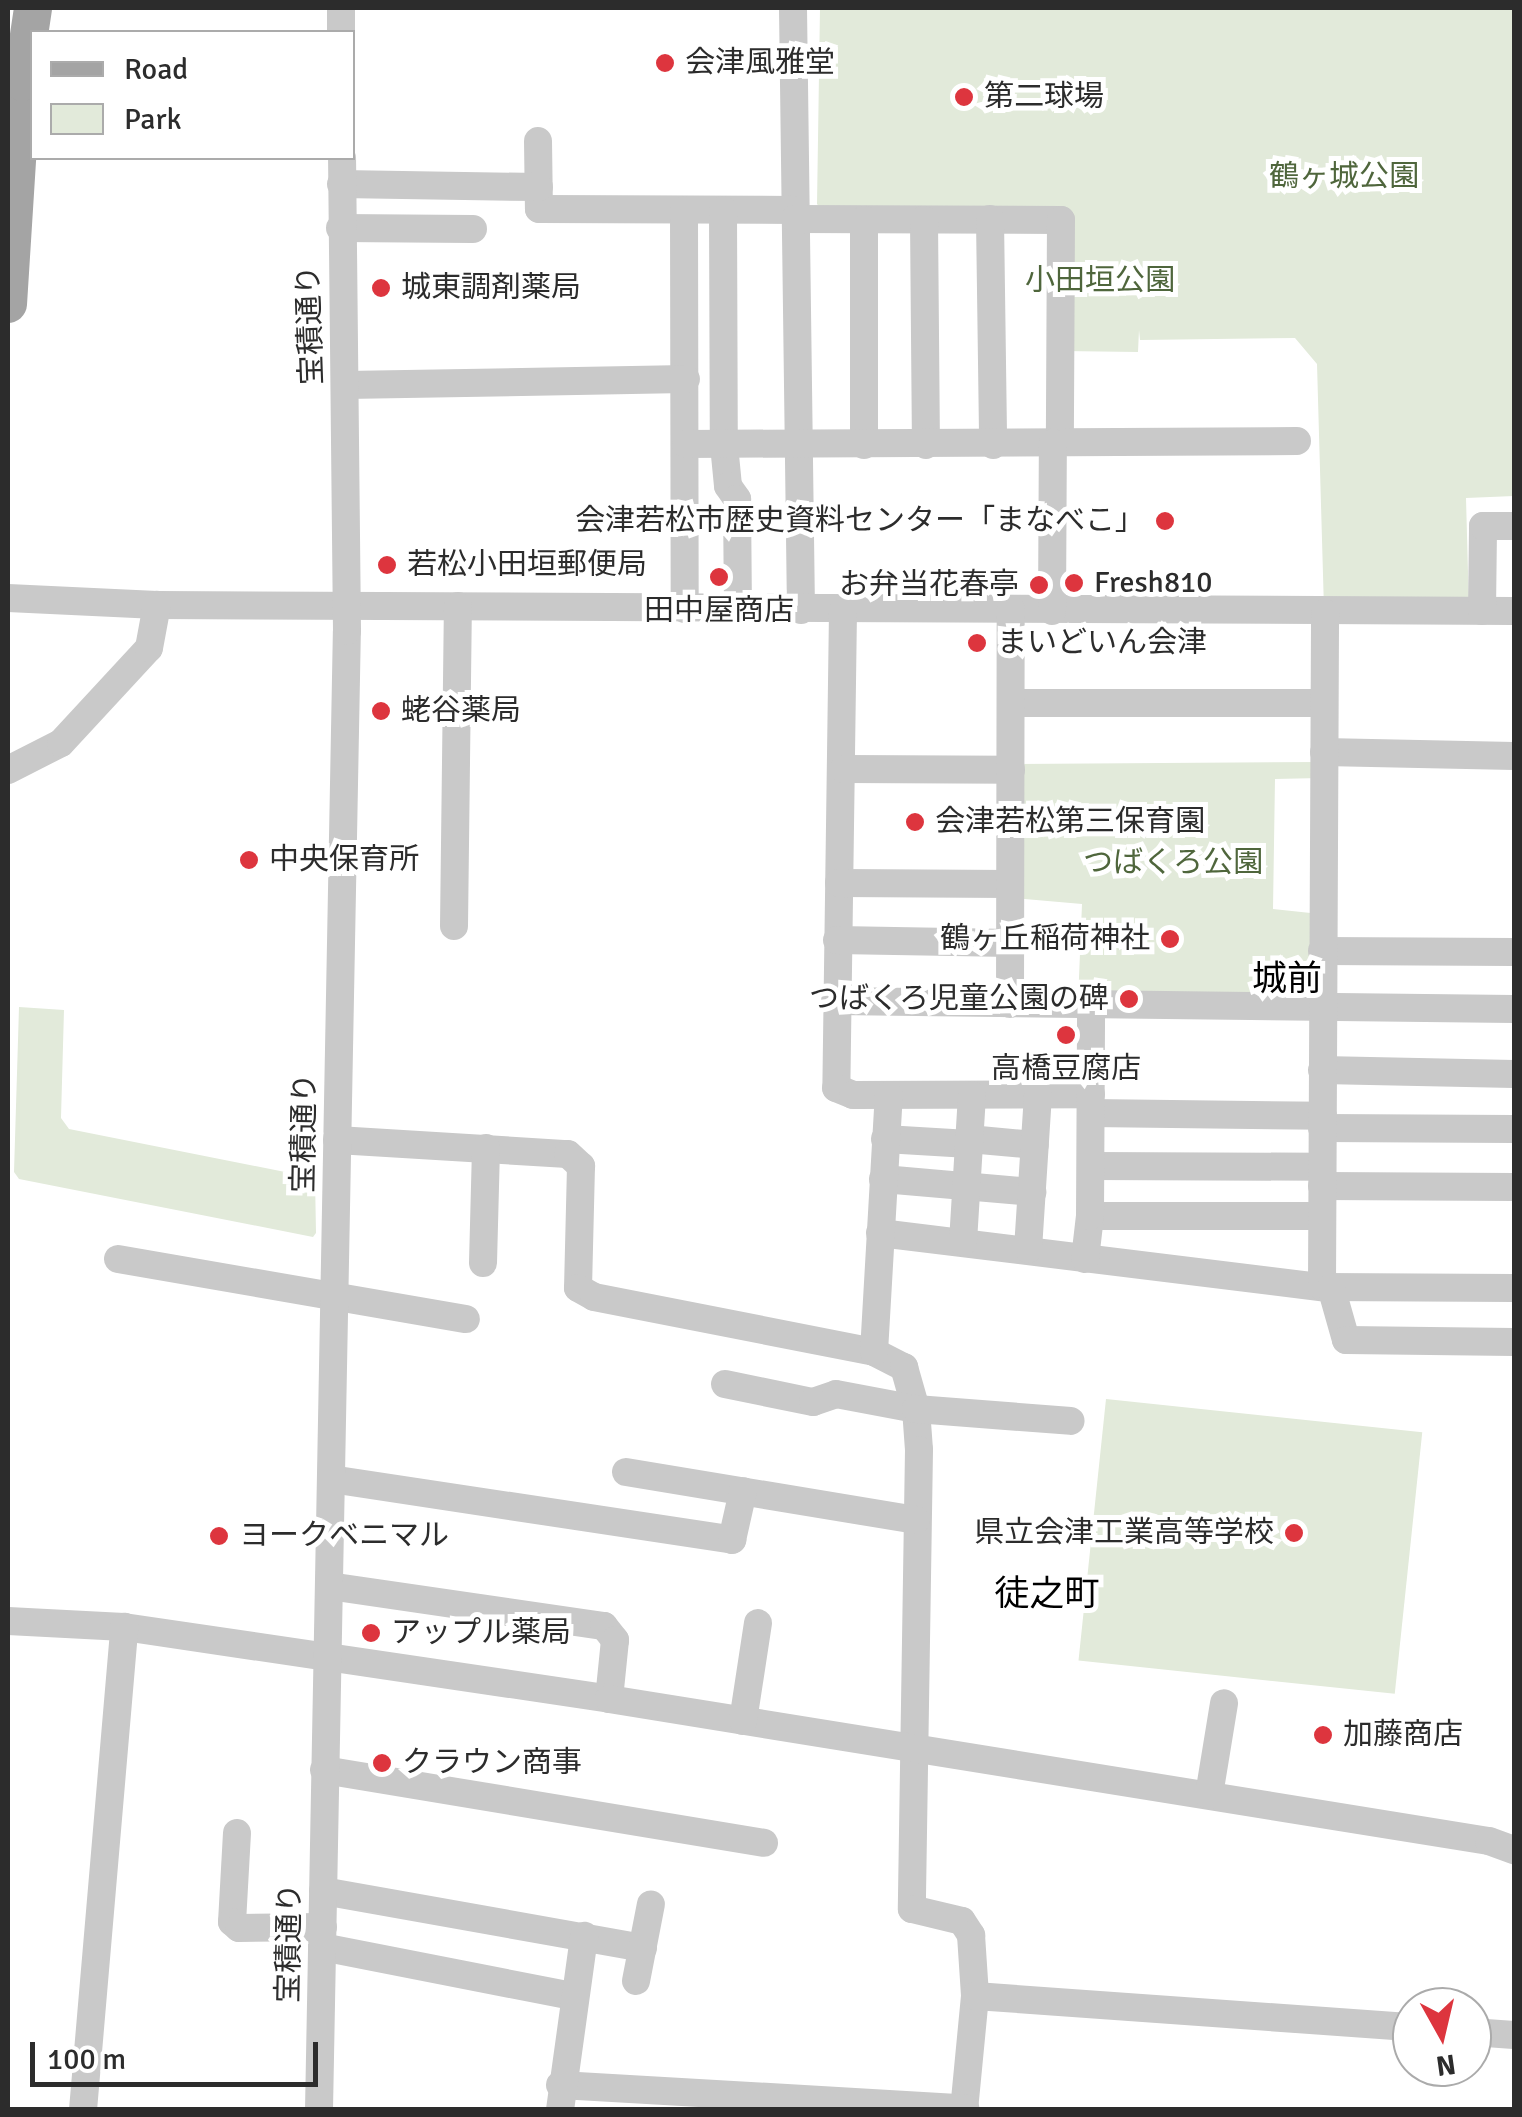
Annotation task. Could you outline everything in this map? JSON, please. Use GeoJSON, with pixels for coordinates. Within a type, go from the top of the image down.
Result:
{"type":"FeatureCollection","features":[{"type":"Feature","properties":{"kind":"main road"},"geometry":{"type":"LineString","coordinates":[[8,304],[22,82],[33,8]]}},
{"type":"Feature","properties":{"kind":"street"},"geometry":{"type":"LineString","coordinates":[[793,8],[801,610]]}},
{"type":"Feature","properties":{"kind":"street"},"geometry":{"type":"LineString","coordinates":[[538,141],[539,209],[723,210],[864,220],[1062,220],[1052,611]]}},
{"type":"Feature","properties":{"kind":"street"},"geometry":{"type":"LineString","coordinates":[[342,171],[539,188]]}},
{"type":"Feature","properties":{"kind":"street","name":"宝積通り"},"geometry":{"type":"LineString","coordinates":[[319,2110],[347,605],[342,171]]}},
{"type":"Feature","properties":{"kind":"street"},"geometry":{"type":"LineString","coordinates":[[684,210],[686,608]]}},
{"type":"Feature","properties":{"kind":"street"},"geometry":{"type":"LineString","coordinates":[[723,210],[724,445],[728,486],[737,498],[738,609]]}},
{"type":"Feature","properties":{"kind":"street"},"geometry":{"type":"LineString","coordinates":[[990,219],[994,445]]}},
{"type":"Feature","properties":{"kind":"street"},"geometry":{"type":"LineString","coordinates":[[864,220],[864,445]]}},
{"type":"Feature","properties":{"kind":"street"},"geometry":{"type":"LineString","coordinates":[[924,220],[926,445]]}},
{"type":"Feature","properties":{"kind":"street"},"geometry":{"type":"LineString","coordinates":[[340,228],[473,229]]}},
{"type":"Feature","properties":{"kind":"street"},"geometry":{"type":"LineString","coordinates":[[346,385],[686,379]]}},
{"type":"Feature","properties":{"kind":"street"},"geometry":{"type":"LineString","coordinates":[[686,444],[1297,441]]}},
{"type":"Feature","properties":{"kind":"street"},"geometry":{"type":"LineString","coordinates":[[1482,611],[1482,526],[1514,526]]}},
{"type":"Feature","properties":{"kind":"street"},"geometry":{"type":"LineString","coordinates":[[8,598],[156,605],[1514,612]]}},
{"type":"Feature","properties":{"kind":"street"},"geometry":{"type":"LineString","coordinates":[[8,770],[61,742],[149,648],[156,605]]}},
{"type":"Feature","properties":{"kind":"street"},"geometry":{"type":"LineString","coordinates":[[454,926],[458,606]]}},
{"type":"Feature","properties":{"kind":"street"},"geometry":{"type":"LineString","coordinates":[[1010,1004],[1011,610]]}},
{"type":"Feature","properties":{"kind":"street"},"geometry":{"type":"LineString","coordinates":[[843,611],[844,770],[835,1002],[836,1088],[846,1094],[1038,1094],[1091,1104],[1323,1122],[1514,1129]]}},
{"type":"Feature","properties":{"kind":"street"},"geometry":{"type":"LineString","coordinates":[[1325,613],[1322,1216],[1326,1287],[1346,1340],[1514,1342]]}},
{"type":"Feature","properties":{"kind":"street"},"geometry":{"type":"LineString","coordinates":[[1011,703],[1324,703]]}},
{"type":"Feature","properties":{"kind":"street"},"geometry":{"type":"LineString","coordinates":[[1324,752],[1514,756]]}},
{"type":"Feature","properties":{"kind":"street"},"geometry":{"type":"LineString","coordinates":[[844,770],[1011,770]]}},
{"type":"Feature","properties":{"kind":"street"},"geometry":{"type":"LineString","coordinates":[[839,883],[1010,884]]}},
{"type":"Feature","properties":{"kind":"street"},"geometry":{"type":"LineString","coordinates":[[837,940],[1010,943]]}},
{"type":"Feature","properties":{"kind":"street"},"geometry":{"type":"LineString","coordinates":[[1322,951],[1514,952]]}},
{"type":"Feature","properties":{"kind":"street"},"geometry":{"type":"LineString","coordinates":[[835,1002],[1514,1009]]}},
{"type":"Feature","properties":{"kind":"street"},"geometry":{"type":"LineString","coordinates":[[1085,1259],[1090,1216],[1092,1003]]}},
{"type":"Feature","properties":{"kind":"street"},"geometry":{"type":"LineString","coordinates":[[1322,1070],[1514,1074]]}},
{"type":"Feature","properties":{"kind":"street"},"geometry":{"type":"LineString","coordinates":[[1028,1249],[1038,1094]]}},
{"type":"Feature","properties":{"kind":"street"},"geometry":{"type":"LineString","coordinates":[[874,1352],[889,1095]]}},
{"type":"Feature","properties":{"kind":"street"},"geometry":{"type":"LineString","coordinates":[[963,1242],[972,1095]]}},
{"type":"Feature","properties":{"kind":"street"},"geometry":{"type":"LineString","coordinates":[[885,1138],[1035,1145]]}},
{"type":"Feature","properties":{"kind":"street"},"geometry":{"type":"LineString","coordinates":[[337,1140],[568,1154],[581,1166],[578,1288],[594,1297],[874,1352],[904,1367],[916,1408],[912,1909],[962,1922],[968,1928],[975,1996],[964,2109],[560,2098],[572,1996],[584,1936]]}},
{"type":"Feature","properties":{"kind":"street"},"geometry":{"type":"LineString","coordinates":[[483,1263],[486,1148]]}},
{"type":"Feature","properties":{"kind":"street"},"geometry":{"type":"LineString","coordinates":[[1091,1166],[1514,1187]]}},
{"type":"Feature","properties":{"kind":"street"},"geometry":{"type":"LineString","coordinates":[[883,1179],[1032,1192]]}},
{"type":"Feature","properties":{"kind":"street"},"geometry":{"type":"LineString","coordinates":[[1090,1216],[1322,1216]]}},
{"type":"Feature","properties":{"kind":"street"},"geometry":{"type":"LineString","coordinates":[[880,1233],[1326,1287],[1514,1288]]}},
{"type":"Feature","properties":{"kind":"street"},"geometry":{"type":"LineString","coordinates":[[118,1259],[466,1319]]}},
{"type":"Feature","properties":{"kind":"street"},"geometry":{"type":"LineString","coordinates":[[725,1384],[813,1402],[836,1394],[916,1408],[1071,1420]]}},
{"type":"Feature","properties":{"kind":"street"},"geometry":{"type":"LineString","coordinates":[[626,1472],[916,1520]]}},
{"type":"Feature","properties":{"kind":"street"},"geometry":{"type":"LineString","coordinates":[[331,1479],[732,1540],[743,1491]]}},
{"type":"Feature","properties":{"kind":"street"},"geometry":{"type":"LineString","coordinates":[[329,1586],[604,1626],[616,1640],[609,1699]]}},
{"type":"Feature","properties":{"kind":"street"},"geometry":{"type":"LineString","coordinates":[[8,1621],[124,1627],[328,1656],[1208,1795],[1488,1841],[1514,1850]]}},
{"type":"Feature","properties":{"kind":"street"},"geometry":{"type":"LineString","coordinates":[[743,1721],[758,1622]]}},
{"type":"Feature","properties":{"kind":"street"},"geometry":{"type":"LineString","coordinates":[[82,2110],[124,1627]]}},
{"type":"Feature","properties":{"kind":"street"},"geometry":{"type":"LineString","coordinates":[[1208,1795],[1224,1703]]}},
{"type":"Feature","properties":{"kind":"street"},"geometry":{"type":"LineString","coordinates":[[324,1770],[764,1843]]}},
{"type":"Feature","properties":{"kind":"street"},"geometry":{"type":"LineString","coordinates":[[237,1833],[232,1922],[239,1928],[323,1937],[572,1996]]}},
{"type":"Feature","properties":{"kind":"street"},"geometry":{"type":"LineString","coordinates":[[323,1891],[642,1948]]}},
{"type":"Feature","properties":{"kind":"street"},"geometry":{"type":"LineString","coordinates":[[636,1981],[651,1904]]}},
{"type":"Feature","properties":{"kind":"street"},"geometry":{"type":"LineString","coordinates":[[975,1996],[1392,2026]]}},
{"type":"Feature","properties":{"kind":"green space","name":"鶴ヶ城公園"},"geometry":{"type":"Polygon","coordinates":[[[820,8],[1514,8],[1514,496],[1466,498],[1469,609],[1324,610],[1317,364],[1295,338],[1140,340],[1139,330],[1138,352],[1062,351],[1062,215],[825,215],[817,204],[820,8]]]}},
{"type":"Feature","properties":{"kind":"green space","name":"つばくろ公園"},"geometry":{"type":"Polygon","coordinates":[[[1321,762],[1320,778],[1275,779],[1273,909],[1320,914],[1317,996],[1078,1002],[1082,904],[1012,898],[1014,764],[1321,762]]]}},
{"type":"Feature","properties":{"kind":"green space"},"geometry":{"type":"Polygon","coordinates":[[[19,1007],[64,1010],[61,1118],[69,1129],[315,1178],[313,1237],[19,1179],[14,1172],[19,1007]]]}},
{"type":"Feature","properties":{"kind":"green space"},"geometry":{"type":"Polygon","coordinates":[[[1106,1399],[1422,1432],[1395,1694],[1079,1661],[1106,1399]]]}},
{"type":"Feature","properties":{"kind":"place","name":"会津風雅堂"},"geometry":{"type":"Point","coordinates":[665,63]}},
{"type":"Feature","properties":{"kind":"place","name":"第二球場"},"geometry":{"type":"Point","coordinates":[964,97]}},
{"type":"Feature","properties":{"kind":"place","name":"城東調剤薬局"},"geometry":{"type":"Point","coordinates":[381,288]}},
{"type":"Feature","properties":{"kind":"place","name":"会津若松市歴史資料センター「まなべこ」"},"geometry":{"type":"Point","coordinates":[1165,521]}},
{"type":"Feature","properties":{"kind":"place","name":"若松小田垣郵便局"},"geometry":{"type":"Point","coordinates":[387,565]}},
{"type":"Feature","properties":{"kind":"place","name":"田中屋商店"},"geometry":{"type":"Point","coordinates":[719,577]}},
{"type":"Feature","properties":{"kind":"place","name":"Fresh810"},"geometry":{"type":"Point","coordinates":[1074,583]}},
{"type":"Feature","properties":{"kind":"place","name":"お弁当花春亭"},"geometry":{"type":"Point","coordinates":[1039,585]}},
{"type":"Feature","properties":{"kind":"place","name":"まいどいん会津"},"geometry":{"type":"Point","coordinates":[977,643]}},
{"type":"Feature","properties":{"kind":"place","name":"蛯谷薬局"},"geometry":{"type":"Point","coordinates":[381,711]}},
{"type":"Feature","properties":{"kind":"place","name":"会津若松第三保育園"},"geometry":{"type":"Point","coordinates":[915,822]}},
{"type":"Feature","properties":{"kind":"place","name":"中央保育所"},"geometry":{"type":"Point","coordinates":[249,860]}},
{"type":"Feature","properties":{"kind":"place","name":"鶴ヶ丘稲荷神社"},"geometry":{"type":"Point","coordinates":[1170,939]}},
{"type":"Feature","properties":{"kind":"place","name":"つばくろ児童公園の碑"},"geometry":{"type":"Point","coordinates":[1129,999]}},
{"type":"Feature","properties":{"kind":"place","name":"高橋豆腐店"},"geometry":{"type":"Point","coordinates":[1066,1035]}},
{"type":"Feature","properties":{"kind":"place","name":"県立会津工業高等学校"},"geometry":{"type":"Point","coordinates":[1294,1533]}},
{"type":"Feature","properties":{"kind":"place","name":"ヨークベニマル"},"geometry":{"type":"Point","coordinates":[219,1536]}},
{"type":"Feature","properties":{"kind":"place","name":"アップル薬局"},"geometry":{"type":"Point","coordinates":[371,1633]}},
{"type":"Feature","properties":{"kind":"place","name":"加藤商店"},"geometry":{"type":"Point","coordinates":[1323,1735]}},
{"type":"Feature","properties":{"kind":"place","name":"クラウン商事"},"geometry":{"type":"Point","coordinates":[382,1763]}},
{"type":"Feature","properties":{"kind":"district","name":"城前"},"geometry":{"type":"Point","coordinates":[1287,979]}},
{"type":"Feature","properties":{"kind":"district","name":"徒之町"},"geometry":{"type":"Point","coordinates":[1047,1594]}},
{"type":"Feature","properties":{"kind":"park label","name":"小田垣公園"},"geometry":{"type":"Point","coordinates":[1100,281]}}]}
